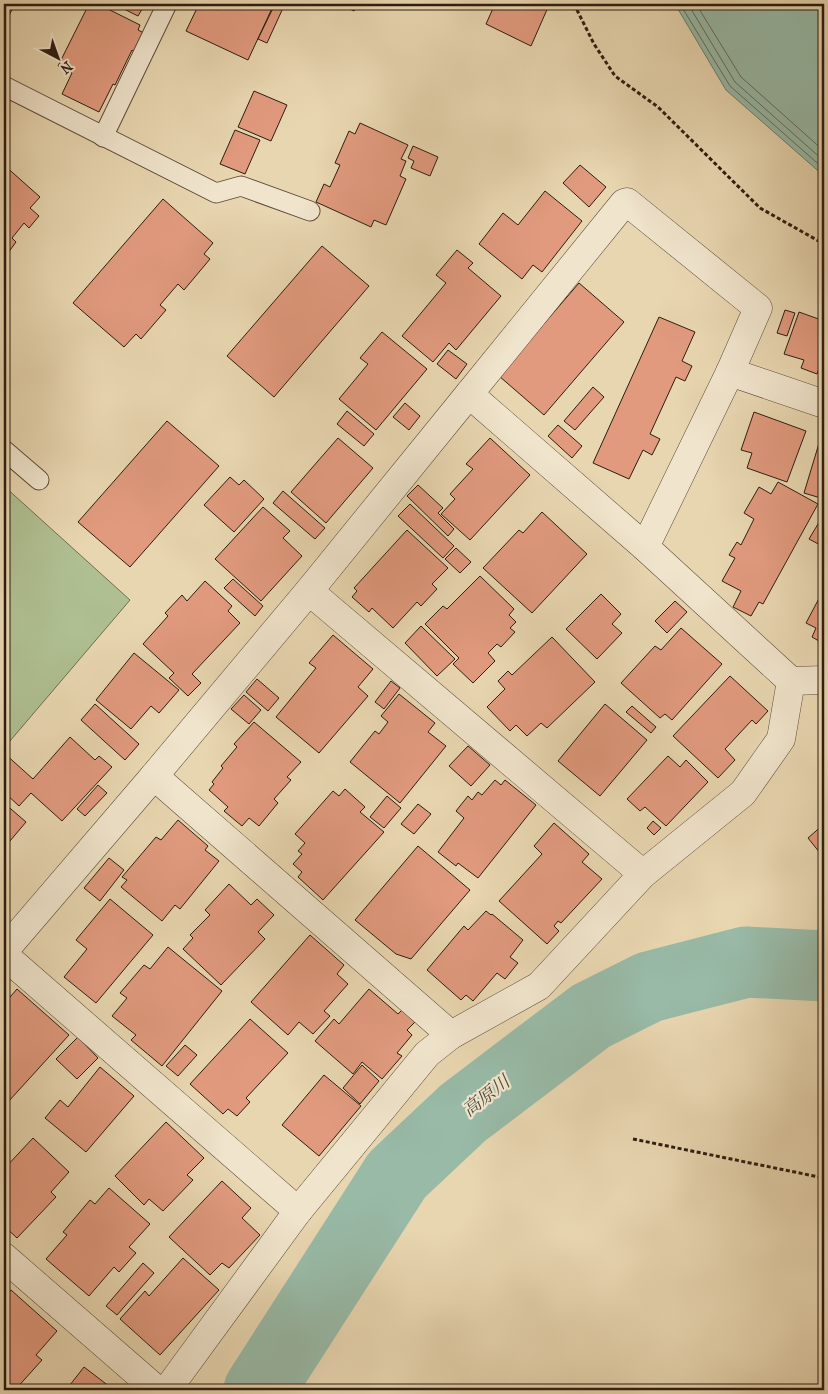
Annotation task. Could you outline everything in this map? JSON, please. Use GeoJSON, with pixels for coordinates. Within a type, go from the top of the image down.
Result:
{"type":"FeatureCollection","features":[{"type":"Feature","properties":{"kind":"street"},"geometry":{"type":"LineString","coordinates":[[4,951],[309,591],[624,203],[628,202],[758,308],[730,372],[645,547]]}},
{"type":"Feature","properties":{"kind":"street"},"geometry":{"type":"LineString","coordinates":[[730,372],[824,404]]}},
{"type":"Feature","properties":{"kind":"street"},"geometry":{"type":"LineString","coordinates":[[469,394],[645,547],[790,681],[824,680]]}},
{"type":"Feature","properties":{"kind":"street"},"geometry":{"type":"LineString","coordinates":[[309,591],[643,874]]}},
{"type":"Feature","properties":{"kind":"street"},"geometry":{"type":"LineString","coordinates":[[167,1390],[298,1211],[427,1054],[451,1035],[539,986],[643,874],[743,793],[780,739],[790,681]]}},
{"type":"Feature","properties":{"kind":"street"},"geometry":{"type":"LineString","coordinates":[[154,776],[451,1035]]}},
{"type":"Feature","properties":{"kind":"street"},"geometry":{"type":"LineString","coordinates":[[4,955],[298,1211]]}},
{"type":"Feature","properties":{"kind":"street"},"geometry":{"type":"LineString","coordinates":[[4,1257],[157,1390]]}},
{"type":"Feature","properties":{"kind":"lane"},"geometry":{"type":"LineString","coordinates":[[102,137],[167,4]]}},
{"type":"Feature","properties":{"kind":"lane"},"geometry":{"type":"LineString","coordinates":[[4,86],[216,194],[241,186],[310,211]]}},
{"type":"Feature","properties":{"kind":"lane"},"geometry":{"type":"LineString","coordinates":[[4,450],[39,480]]}},
{"type":"Feature","properties":{"kind":"path"},"geometry":{"type":"LineString","coordinates":[[574,4],[594,44],[615,76],[658,107],[760,208],[824,244]]}},
{"type":"Feature","properties":{"kind":"path"},"geometry":{"type":"LineString","coordinates":[[633,1139],[824,1178]]}},
{"type":"Feature","properties":{"kind":"shaded area"},"geometry":{"type":"Polygon","coordinates":[[[4,486],[130,600],[4,748],[4,486]]]}},
{"type":"Feature","properties":{"kind":"water"},"geometry":{"type":"Polygon","coordinates":[[[675,4],[824,4],[824,176],[726,90],[675,4]]]}},
{"type":"Feature","properties":{"kind":"building"},"geometry":{"type":"Polygon","coordinates":[[[4,4],[15,4],[4,25],[4,4]]]}},
{"type":"Feature","properties":{"kind":"building"},"geometry":{"type":"Polygon","coordinates":[[[89,4],[98,4],[140,25],[138,30],[146,34],[136,53],[132,50],[99,112],[62,94],[72,73],[58,66],[89,4]]]}},
{"type":"Feature","properties":{"kind":"building"},"geometry":{"type":"Polygon","coordinates":[[[114,4],[145,4],[138,16],[114,4]]]}},
{"type":"Feature","properties":{"kind":"building"},"geometry":{"type":"Polygon","coordinates":[[[199,4],[204,4],[218,10],[221,4],[274,4],[248,60],[186,31],[199,4]]]}},
{"type":"Feature","properties":{"kind":"building"},"geometry":{"type":"Polygon","coordinates":[[[275,4],[283,8],[267,43],[258,39],[275,4]]]}},
{"type":"Feature","properties":{"kind":"building"},"geometry":{"type":"Polygon","coordinates":[[[340,4],[358,4],[354,11],[340,4]]]}},
{"type":"Feature","properties":{"kind":"building"},"geometry":{"type":"Polygon","coordinates":[[[495,4],[549,5],[531,46],[486,24],[495,4]]]}},
{"type":"Feature","properties":{"kind":"building"},"geometry":{"type":"Polygon","coordinates":[[[254,91],[287,105],[271,141],[238,127],[254,91]]]}},
{"type":"Feature","properties":{"kind":"building"},"geometry":{"type":"Polygon","coordinates":[[[360,123],[408,145],[401,159],[406,161],[400,176],[406,179],[386,225],[374,220],[371,227],[316,202],[324,184],[330,187],[340,165],[335,163],[349,131],[355,134],[360,123]]]}},
{"type":"Feature","properties":{"kind":"building"},"geometry":{"type":"Polygon","coordinates":[[[235,130],[260,140],[245,174],[220,164],[235,130]]]}},
{"type":"Feature","properties":{"kind":"building"},"geometry":{"type":"Polygon","coordinates":[[[413,146],[438,157],[430,176],[411,168],[414,161],[408,158],[413,146]]]}},
{"type":"Feature","properties":{"kind":"building"},"geometry":{"type":"Polygon","coordinates":[[[4,165],[40,197],[30,208],[39,216],[29,228],[24,223],[12,238],[16,242],[8,253],[4,250],[4,165]]]}},
{"type":"Feature","properties":{"kind":"building"},"geometry":{"type":"Polygon","coordinates":[[[580,165],[606,187],[589,207],[563,183],[580,165]]]}},
{"type":"Feature","properties":{"kind":"building"},"geometry":{"type":"Polygon","coordinates":[[[545,191],[582,221],[542,272],[533,265],[522,279],[479,244],[503,213],[518,225],[545,191]]]}},
{"type":"Feature","properties":{"kind":"building"},"geometry":{"type":"Polygon","coordinates":[[[163,199],[213,243],[204,254],[210,259],[184,290],[178,284],[160,305],[166,310],[141,339],[136,334],[124,347],[73,303],[163,199]]]}},
{"type":"Feature","properties":{"kind":"building"},"geometry":{"type":"Polygon","coordinates":[[[322,246],[369,286],[274,397],[227,356],[322,246]]]}},
{"type":"Feature","properties":{"kind":"building"},"geometry":{"type":"Polygon","coordinates":[[[457,250],[473,263],[468,268],[501,296],[456,350],[449,343],[433,362],[402,336],[446,283],[436,275],[457,250]]]}},
{"type":"Feature","properties":{"kind":"building"},"geometry":{"type":"Polygon","coordinates":[[[579,283],[624,322],[544,415],[499,376],[579,283]]]}},
{"type":"Feature","properties":{"kind":"building"},"geometry":{"type":"Polygon","coordinates":[[[785,310],[795,313],[787,336],[777,333],[785,310]]]}},
{"type":"Feature","properties":{"kind":"building"},"geometry":{"type":"Polygon","coordinates":[[[799,312],[824,321],[824,368],[820,366],[817,374],[801,368],[804,360],[784,354],[799,312]]]}},
{"type":"Feature","properties":{"kind":"building"},"geometry":{"type":"Polygon","coordinates":[[[659,317],[695,332],[682,361],[692,366],[685,381],[676,377],[650,434],[660,439],[652,455],[643,450],[629,479],[593,463],[659,317]]]}},
{"type":"Feature","properties":{"kind":"building"},"geometry":{"type":"Polygon","coordinates":[[[382,332],[427,369],[376,430],[339,399],[368,364],[360,358],[382,332]]]}},
{"type":"Feature","properties":{"kind":"building"},"geometry":{"type":"Polygon","coordinates":[[[448,350],[467,364],[456,379],[437,364],[448,350]]]}},
{"type":"Feature","properties":{"kind":"building"},"geometry":{"type":"Polygon","coordinates":[[[593,387],[604,397],[575,430],[564,421],[593,387]]]}},
{"type":"Feature","properties":{"kind":"building"},"geometry":{"type":"Polygon","coordinates":[[[405,403],[420,416],[409,430],[393,417],[405,403]]]}},
{"type":"Feature","properties":{"kind":"building"},"geometry":{"type":"Polygon","coordinates":[[[347,411],[374,434],[364,446],[337,424],[347,411]]]}},
{"type":"Feature","properties":{"kind":"building"},"geometry":{"type":"Polygon","coordinates":[[[754,412],[806,431],[787,482],[747,468],[752,453],[741,450],[754,412]]]}},
{"type":"Feature","properties":{"kind":"building"},"geometry":{"type":"Polygon","coordinates":[[[167,421],[219,466],[130,567],[78,522],[167,421]]]}},
{"type":"Feature","properties":{"kind":"building"},"geometry":{"type":"Polygon","coordinates":[[[558,425],[582,446],[572,458],[548,436],[558,425]]]}},
{"type":"Feature","properties":{"kind":"building"},"geometry":{"type":"Polygon","coordinates":[[[338,438],[373,468],[326,523],[291,492],[338,438]]]}},
{"type":"Feature","properties":{"kind":"building"},"geometry":{"type":"Polygon","coordinates":[[[490,438],[530,475],[470,540],[441,514],[455,499],[450,494],[473,469],[466,464],[490,438]]]}},
{"type":"Feature","properties":{"kind":"building"},"geometry":{"type":"Polygon","coordinates":[[[820,440],[824,441],[824,499],[804,493],[820,440]]]}},
{"type":"Feature","properties":{"kind":"building"},"geometry":{"type":"Polygon","coordinates":[[[230,477],[239,485],[244,480],[264,499],[234,532],[204,505],[230,477]]]}},
{"type":"Feature","properties":{"kind":"building"},"geometry":{"type":"Polygon","coordinates":[[[778,482],[818,504],[763,604],[759,602],[751,616],[733,607],[741,591],[722,581],[735,558],[729,555],[737,542],[741,545],[754,519],[744,513],[759,487],[771,494],[778,482]]]}},
{"type":"Feature","properties":{"kind":"building"},"geometry":{"type":"Polygon","coordinates":[[[418,485],[443,508],[438,513],[454,529],[448,536],[407,496],[418,485]]]}},
{"type":"Feature","properties":{"kind":"building"},"geometry":{"type":"Polygon","coordinates":[[[283,491],[325,528],[315,539],[273,503],[283,491]]]}},
{"type":"Feature","properties":{"kind":"building"},"geometry":{"type":"Polygon","coordinates":[[[410,504],[454,546],[443,558],[398,516],[410,504]]]}},
{"type":"Feature","properties":{"kind":"building"},"geometry":{"type":"Polygon","coordinates":[[[263,507],[290,531],[283,538],[302,556],[261,601],[215,559],[263,507]]]}},
{"type":"Feature","properties":{"kind":"building"},"geometry":{"type":"Polygon","coordinates":[[[542,512],[587,554],[532,613],[483,568],[519,530],[523,533],[542,512]]]}},
{"type":"Feature","properties":{"kind":"building"},"geometry":{"type":"Polygon","coordinates":[[[824,514],[824,547],[809,539],[824,514]]]}},
{"type":"Feature","properties":{"kind":"building"},"geometry":{"type":"Polygon","coordinates":[[[407,530],[448,568],[432,584],[437,589],[421,606],[417,602],[393,628],[372,608],[369,612],[352,597],[357,591],[354,588],[407,530]]]}},
{"type":"Feature","properties":{"kind":"building"},"geometry":{"type":"Polygon","coordinates":[[[456,548],[471,562],[460,573],[445,559],[456,548]]]}},
{"type":"Feature","properties":{"kind":"building"},"geometry":{"type":"Polygon","coordinates":[[[480,576],[514,609],[509,615],[516,622],[510,628],[515,632],[501,647],[497,644],[488,653],[495,661],[473,683],[453,664],[459,658],[425,624],[443,606],[447,609],[480,576]]]}},
{"type":"Feature","properties":{"kind":"building"},"geometry":{"type":"Polygon","coordinates":[[[233,579],[263,606],[255,616],[224,588],[233,579]]]}},
{"type":"Feature","properties":{"kind":"building"},"geometry":{"type":"Polygon","coordinates":[[[205,581],[232,606],[228,611],[240,623],[192,674],[201,683],[188,696],[169,678],[174,673],[143,644],[168,616],[165,613],[182,595],[187,601],[205,581]]]}},
{"type":"Feature","properties":{"kind":"building"},"geometry":{"type":"Polygon","coordinates":[[[824,589],[824,644],[812,637],[816,628],[806,623],[824,589]]]}},
{"type":"Feature","properties":{"kind":"building"},"geometry":{"type":"Polygon","coordinates":[[[601,594],[621,614],[612,624],[622,633],[597,659],[566,629],[601,594]]]}},
{"type":"Feature","properties":{"kind":"building"},"geometry":{"type":"Polygon","coordinates":[[[675,601],[687,612],[667,633],[655,621],[675,601]]]}},
{"type":"Feature","properties":{"kind":"building"},"geometry":{"type":"Polygon","coordinates":[[[421,626],[455,659],[437,676],[405,643],[421,626]]]}},
{"type":"Feature","properties":{"kind":"building"},"geometry":{"type":"Polygon","coordinates":[[[681,628],[722,664],[672,720],[665,714],[660,718],[621,683],[655,646],[661,650],[681,628]]]}},
{"type":"Feature","properties":{"kind":"building"},"geometry":{"type":"Polygon","coordinates":[[[333,635],[373,669],[358,687],[368,696],[319,753],[276,717],[316,668],[309,663],[333,635]]]}},
{"type":"Feature","properties":{"kind":"building"},"geometry":{"type":"Polygon","coordinates":[[[552,637],[595,682],[547,728],[541,723],[527,736],[516,725],[510,731],[487,707],[505,689],[498,681],[508,671],[512,675],[552,637]]]}},
{"type":"Feature","properties":{"kind":"building"},"geometry":{"type":"Polygon","coordinates":[[[134,653],[179,690],[159,713],[151,706],[131,729],[96,700],[134,653]]]}},
{"type":"Feature","properties":{"kind":"building"},"geometry":{"type":"Polygon","coordinates":[[[730,676],[768,711],[756,724],[752,720],[725,749],[735,760],[718,778],[673,736],[730,676]]]}},
{"type":"Feature","properties":{"kind":"building"},"geometry":{"type":"Polygon","coordinates":[[[257,679],[279,698],[268,711],[246,692],[257,679]]]}},
{"type":"Feature","properties":{"kind":"building"},"geometry":{"type":"Polygon","coordinates":[[[391,681],[400,688],[384,709],[375,702],[391,681]]]}},
{"type":"Feature","properties":{"kind":"building"},"geometry":{"type":"Polygon","coordinates":[[[399,694],[435,723],[428,732],[446,746],[400,803],[350,762],[375,731],[379,734],[388,722],[381,716],[399,694]]]}},
{"type":"Feature","properties":{"kind":"building"},"geometry":{"type":"Polygon","coordinates":[[[244,695],[261,710],[249,724],[231,709],[244,695]]]}},
{"type":"Feature","properties":{"kind":"building"},"geometry":{"type":"Polygon","coordinates":[[[95,704],[139,744],[125,760],[81,720],[95,704]]]}},
{"type":"Feature","properties":{"kind":"building"},"geometry":{"type":"Polygon","coordinates":[[[605,704],[647,740],[600,796],[558,761],[605,704]]]}},
{"type":"Feature","properties":{"kind":"building"},"geometry":{"type":"Polygon","coordinates":[[[632,706],[656,727],[651,733],[626,712],[632,706]]]}},
{"type":"Feature","properties":{"kind":"building"},"geometry":{"type":"Polygon","coordinates":[[[254,722],[301,762],[287,777],[291,780],[274,799],[278,803],[259,826],[249,818],[242,826],[224,811],[228,807],[209,790],[214,784],[212,782],[223,768],[221,766],[237,747],[234,744],[254,722]]]}},
{"type":"Feature","properties":{"kind":"building"},"geometry":{"type":"Polygon","coordinates":[[[70,737],[95,760],[99,756],[112,767],[62,821],[31,793],[19,806],[4,792],[4,753],[33,779],[70,737]]]}},
{"type":"Feature","properties":{"kind":"building"},"geometry":{"type":"Polygon","coordinates":[[[468,746],[490,765],[471,786],[449,766],[468,746]]]}},
{"type":"Feature","properties":{"kind":"building"},"geometry":{"type":"Polygon","coordinates":[[[668,756],[680,767],[686,760],[708,782],[666,826],[645,807],[640,811],[627,799],[668,756]]]}},
{"type":"Feature","properties":{"kind":"building"},"geometry":{"type":"Polygon","coordinates":[[[495,780],[501,785],[505,780],[536,805],[478,878],[458,863],[456,866],[438,852],[464,818],[456,811],[468,796],[472,800],[478,792],[482,795],[495,780]]]}},
{"type":"Feature","properties":{"kind":"building"},"geometry":{"type":"Polygon","coordinates":[[[98,785],[107,793],[85,816],[77,809],[98,785]]]}},
{"type":"Feature","properties":{"kind":"building"},"geometry":{"type":"Polygon","coordinates":[[[345,789],[365,807],[360,812],[384,832],[323,900],[298,877],[302,872],[293,864],[302,854],[298,851],[305,843],[295,834],[333,791],[339,796],[345,789]]]}},
{"type":"Feature","properties":{"kind":"building"},"geometry":{"type":"Polygon","coordinates":[[[387,796],[401,808],[384,828],[370,817],[387,796]]]}},
{"type":"Feature","properties":{"kind":"building"},"geometry":{"type":"Polygon","coordinates":[[[4,803],[26,822],[4,848],[4,803]]]}},
{"type":"Feature","properties":{"kind":"building"},"geometry":{"type":"Polygon","coordinates":[[[418,804],[431,814],[414,834],[401,824],[418,804]]]}},
{"type":"Feature","properties":{"kind":"building"},"geometry":{"type":"Polygon","coordinates":[[[178,820],[208,846],[205,850],[219,861],[180,909],[175,905],[162,921],[121,887],[127,880],[122,877],[156,837],[161,840],[178,820]]]}},
{"type":"Feature","properties":{"kind":"building"},"geometry":{"type":"Polygon","coordinates":[[[653,821],[661,828],[654,835],[647,828],[653,821]]]}},
{"type":"Feature","properties":{"kind":"building"},"geometry":{"type":"Polygon","coordinates":[[[554,823],[589,854],[582,862],[602,879],[561,923],[558,921],[554,926],[559,931],[547,944],[499,901],[542,854],[534,846],[554,823]]]}},
{"type":"Feature","properties":{"kind":"building"},"geometry":{"type":"Polygon","coordinates":[[[824,824],[824,858],[808,838],[824,824]]]}},
{"type":"Feature","properties":{"kind":"building"},"geometry":{"type":"Polygon","coordinates":[[[418,846],[470,890],[411,959],[396,954],[355,920],[418,846]]]}},
{"type":"Feature","properties":{"kind":"building"},"geometry":{"type":"Polygon","coordinates":[[[109,858],[124,870],[100,901],[84,888],[109,858]]]}},
{"type":"Feature","properties":{"kind":"building"},"geometry":{"type":"Polygon","coordinates":[[[229,884],[251,905],[257,899],[274,915],[258,932],[265,939],[221,985],[183,949],[193,938],[190,935],[210,915],[205,910],[229,884]]]}},
{"type":"Feature","properties":{"kind":"building"},"geometry":{"type":"Polygon","coordinates":[[[110,899],[153,935],[96,1003],[64,977],[87,949],[76,940],[110,899]]]}},
{"type":"Feature","properties":{"kind":"building"},"geometry":{"type":"Polygon","coordinates":[[[486,911],[523,940],[510,957],[518,963],[505,979],[497,973],[473,1001],[466,995],[461,1000],[427,970],[464,926],[468,930],[486,911]]]}},
{"type":"Feature","properties":{"kind":"building"},"geometry":{"type":"Polygon","coordinates":[[[310,935],[344,965],[337,974],[348,984],[324,1011],[330,1016],[313,1034],[299,1022],[288,1035],[251,1002],[310,935]]]}},
{"type":"Feature","properties":{"kind":"building"},"geometry":{"type":"Polygon","coordinates":[[[168,947],[222,991],[162,1066],[131,1040],[136,1035],[112,1016],[127,998],[120,993],[144,965],[150,969],[168,947]]]}},
{"type":"Feature","properties":{"kind":"building"},"geometry":{"type":"Polygon","coordinates":[[[17,989],[69,1035],[8,1102],[4,1098],[4,1004],[17,989]]]}},
{"type":"Feature","properties":{"kind":"building"},"geometry":{"type":"Polygon","coordinates":[[[369,989],[398,1014],[402,1010],[415,1022],[407,1030],[412,1035],[397,1053],[402,1056],[382,1079],[362,1062],[353,1074],[315,1041],[334,1019],[339,1024],[369,989]]]}},
{"type":"Feature","properties":{"kind":"building"},"geometry":{"type":"Polygon","coordinates":[[[250,1019],[288,1053],[246,1098],[250,1102],[237,1116],[228,1109],[223,1114],[190,1084],[250,1019]]]}},
{"type":"Feature","properties":{"kind":"building"},"geometry":{"type":"Polygon","coordinates":[[[78,1037],[98,1058],[77,1079],[56,1059],[78,1037]]]}},
{"type":"Feature","properties":{"kind":"building"},"geometry":{"type":"Polygon","coordinates":[[[185,1045],[197,1055],[178,1076],[166,1066],[185,1045]]]}},
{"type":"Feature","properties":{"kind":"building"},"geometry":{"type":"Polygon","coordinates":[[[362,1065],[379,1081],[360,1104],[343,1088],[362,1065]]]}},
{"type":"Feature","properties":{"kind":"building"},"geometry":{"type":"Polygon","coordinates":[[[100,1067],[134,1096],[86,1152],[45,1118],[60,1100],[68,1107],[100,1067]]]}},
{"type":"Feature","properties":{"kind":"building"},"geometry":{"type":"Polygon","coordinates":[[[324,1075],[361,1106],[319,1156],[282,1125],[324,1075]]]}},
{"type":"Feature","properties":{"kind":"building"},"geometry":{"type":"Polygon","coordinates":[[[166,1122],[204,1158],[187,1175],[193,1180],[163,1211],[149,1199],[144,1205],[115,1176],[166,1122]]]}},
{"type":"Feature","properties":{"kind":"building"},"geometry":{"type":"Polygon","coordinates":[[[33,1138],[69,1172],[51,1192],[56,1197],[17,1238],[4,1226],[4,1169],[33,1138]]]}},
{"type":"Feature","properties":{"kind":"building"},"geometry":{"type":"Polygon","coordinates":[[[222,1181],[251,1208],[242,1218],[260,1235],[229,1268],[222,1263],[210,1275],[169,1237],[222,1181]]]}},
{"type":"Feature","properties":{"kind":"building"},"geometry":{"type":"Polygon","coordinates":[[[109,1188],[150,1224],[129,1247],[136,1253],[119,1272],[114,1267],[89,1296],[46,1259],[67,1235],[63,1232],[90,1200],[95,1204],[109,1188]]]}},
{"type":"Feature","properties":{"kind":"building"},"geometry":{"type":"Polygon","coordinates":[[[183,1258],[219,1290],[160,1355],[120,1319],[145,1291],[149,1296],[183,1258]]]}},
{"type":"Feature","properties":{"kind":"building"},"geometry":{"type":"Polygon","coordinates":[[[143,1263],[154,1273],[117,1315],[106,1306],[143,1263]]]}},
{"type":"Feature","properties":{"kind":"building"},"geometry":{"type":"Polygon","coordinates":[[[11,1290],[57,1331],[36,1355],[42,1360],[15,1390],[4,1382],[4,1298],[11,1290]]]}},
{"type":"Feature","properties":{"kind":"building"},"geometry":{"type":"Polygon","coordinates":[[[84,1367],[114,1390],[66,1390],[84,1367]]]}},
{"type":"Feature","properties":{"kind":"waterway","name":"高原川"},"geometry":{"type":"LineString","coordinates":[[259,1390],[397,1175],[463,1113],[591,1016],[649,987],[746,962],[824,966]]}}]}
